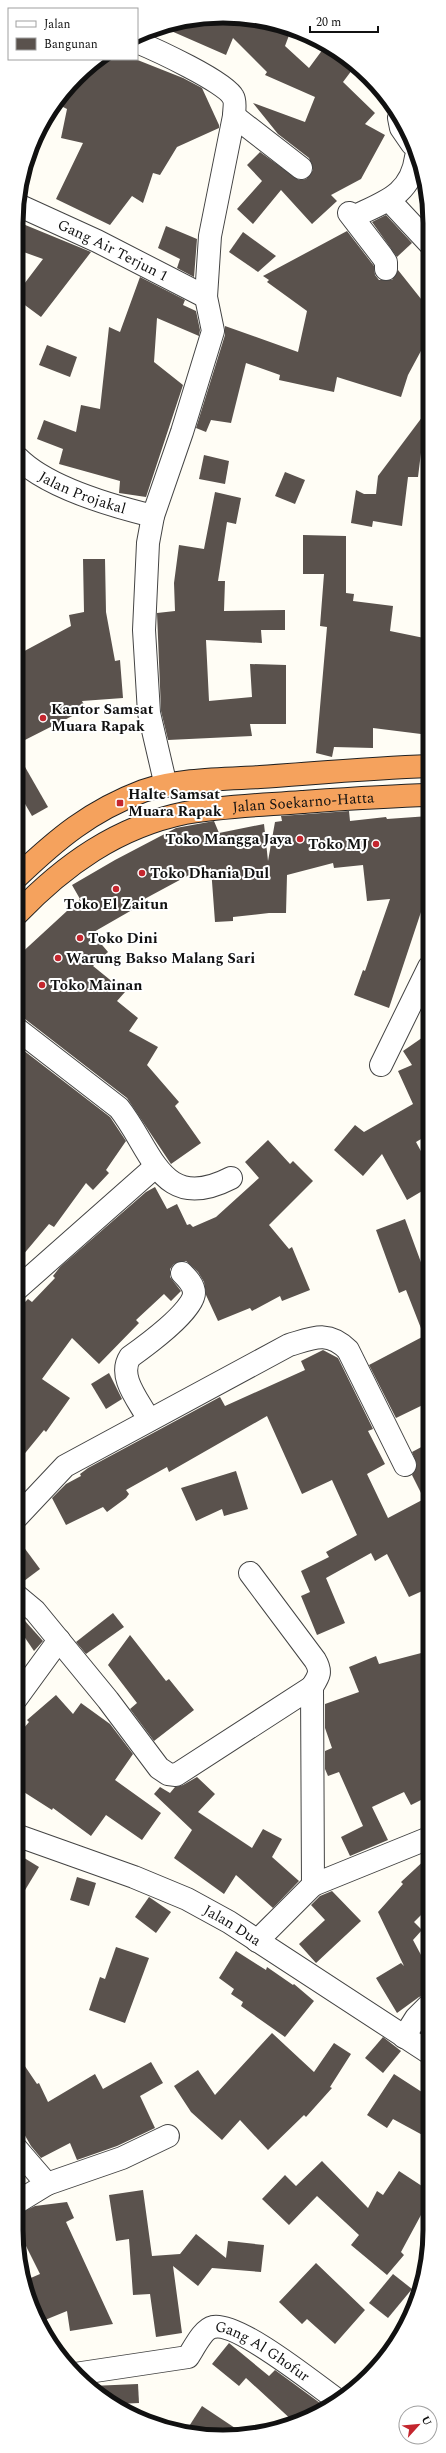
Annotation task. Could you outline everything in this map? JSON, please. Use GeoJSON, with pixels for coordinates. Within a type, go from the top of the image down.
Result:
{"type":"FeatureCollection","features":[{"type":"Feature","properties":{"kind":"highway","name":"Jalan Soekarno-Hatta"},"geometry":{"type":"LineString","coordinates":[[23,871],[60,837],[90,816],[143,791],[166,786],[227,779],[423,766]]}},
{"type":"Feature","properties":{"kind":"highway","name":"Jalan Soekarno-Hatta"},"geometry":{"type":"LineString","coordinates":[[23,908],[46,884],[92,850],[138,829],[184,814],[249,805],[423,795]]}},
{"type":"Feature","properties":{"kind":"street"},"geometry":{"type":"LineString","coordinates":[[138,42],[181,62],[227,91],[233,97],[234,116],[210,236],[206,297],[213,331],[182,432],[153,516],[148,543],[144,630],[149,713],[166,786]]}},
{"type":"Feature","properties":{"kind":"street"},"geometry":{"type":"LineString","coordinates":[[234,116],[301,168]]}},
{"type":"Feature","properties":{"kind":"street"},"geometry":{"type":"LineString","coordinates":[[386,269],[386,262],[351,215],[389,200],[405,188],[415,167]]}},
{"type":"Feature","properties":{"kind":"street"},"geometry":{"type":"LineString","coordinates":[[389,200],[423,236]]}},
{"type":"Feature","properties":{"kind":"street","name":"Gang Air Terjun 1"},"geometry":{"type":"LineString","coordinates":[[23,207],[97,241],[206,297]]}},
{"type":"Feature","properties":{"kind":"street","name":"Jalan Projakal"},"geometry":{"type":"LineString","coordinates":[[23,462],[38,473],[104,503],[153,516]]}},
{"type":"Feature","properties":{"kind":"street"},"geometry":{"type":"LineString","coordinates":[[381,1065],[423,979]]}},
{"type":"Feature","properties":{"kind":"street"},"geometry":{"type":"LineString","coordinates":[[23,1034],[119,1108],[132,1124],[155,1168],[168,1180],[188,1190],[215,1186],[231,1178]]}},
{"type":"Feature","properties":{"kind":"street"},"geometry":{"type":"LineString","coordinates":[[23,1284],[155,1168]]}},
{"type":"Feature","properties":{"kind":"street"},"geometry":{"type":"LineString","coordinates":[[149,1420],[126,1379],[125,1364],[130,1358],[180,1316],[192,1303],[194,1293],[191,1283],[182,1273]]}},
{"type":"Feature","properties":{"kind":"street"},"geometry":{"type":"LineString","coordinates":[[23,1512],[65,1466],[289,1345],[317,1337],[337,1339],[348,1350],[404,1465]]}},
{"type":"Feature","properties":{"kind":"street"},"geometry":{"type":"LineString","coordinates":[[23,1602],[35,1611],[59,1640],[108,1700],[159,1768],[168,1774],[176,1775],[312,1687],[320,1675],[319,1666],[250,1573]]}},
{"type":"Feature","properties":{"kind":"street"},"geometry":{"type":"LineString","coordinates":[[23,1689],[59,1640]]}},
{"type":"Feature","properties":{"kind":"street"},"geometry":{"type":"LineString","coordinates":[[312,1687],[313,1886]]}},
{"type":"Feature","properties":{"kind":"street","name":"Jalan Dua"},"geometry":{"type":"LineString","coordinates":[[23,1837],[134,1877],[187,1899],[229,1922],[423,2049]]}},
{"type":"Feature","properties":{"kind":"street"},"geometry":{"type":"LineString","coordinates":[[257,1941],[313,1886],[423,1840]]}},
{"type":"Feature","properties":{"kind":"street"},"geometry":{"type":"LineString","coordinates":[[404,2037],[416,2018],[423,2011]]}},
{"type":"Feature","properties":{"kind":"street"},"geometry":{"type":"LineString","coordinates":[[23,2199],[47,2184],[122,2158],[168,2136]]}},
{"type":"Feature","properties":{"kind":"street"},"geometry":{"type":"LineString","coordinates":[[23,2156],[47,2184]]}},
{"type":"Feature","properties":{"kind":"street","name":"Gang Al Ghofur"},"geometry":{"type":"LineString","coordinates":[[84,2373],[188,2357],[208,2329],[214,2326],[224,2328],[264,2347],[333,2397]]}},
{"type":"Feature","properties":{"kind":"building"},"geometry":{"type":"Polygon","coordinates":[[[210,23],[236,23],[262,27],[289,35],[285,46],[309,68],[322,50],[352,70],[343,82],[375,113],[365,124],[385,135],[361,179],[331,195],[337,201],[312,224],[281,190],[253,224],[237,209],[262,181],[247,165],[260,152],[299,180],[306,179],[313,170],[309,158],[278,134],[253,103],[305,122],[315,97],[265,75],[267,72],[233,38],[226,55],[170,30],[210,23]]]}},
{"type":"Feature","properties":{"kind":"building"},"geometry":{"type":"Polygon","coordinates":[[[107,60],[138,60],[183,78],[202,88],[219,128],[177,147],[160,175],[153,173],[143,203],[132,196],[110,225],[56,199],[83,143],[61,138],[67,109],[61,106],[64,101],[101,64],[107,60]]]}},
{"type":"Feature","properties":{"kind":"building"},"geometry":{"type":"Polygon","coordinates":[[[386,215],[412,243],[397,257],[372,222],[386,215]]]}},
{"type":"Feature","properties":{"kind":"building"},"geometry":{"type":"Polygon","coordinates":[[[23,224],[91,252],[41,317],[23,304],[23,285],[43,259],[23,252],[23,224]]]}},
{"type":"Feature","properties":{"kind":"building"},"geometry":{"type":"Polygon","coordinates":[[[166,226],[197,239],[194,277],[177,268],[180,259],[158,248],[166,226]]]}},
{"type":"Feature","properties":{"kind":"building"},"geometry":{"type":"Polygon","coordinates":[[[347,231],[374,266],[375,275],[379,280],[392,280],[398,270],[423,301],[423,347],[408,375],[401,397],[337,377],[334,392],[279,380],[280,375],[246,363],[231,423],[211,420],[206,432],[196,428],[225,335],[225,326],[298,352],[307,311],[267,282],[269,280],[263,276],[347,231]]]}},
{"type":"Feature","properties":{"kind":"building"},"geometry":{"type":"Polygon","coordinates":[[[243,232],[276,256],[258,272],[229,252],[243,232]]]}},
{"type":"Feature","properties":{"kind":"building"},"geometry":{"type":"Polygon","coordinates":[[[140,277],[185,300],[183,305],[196,311],[200,330],[199,336],[157,318],[154,362],[183,385],[146,497],[119,493],[120,481],[59,464],[63,449],[37,439],[44,420],[76,432],[81,405],[100,409],[109,327],[120,332],[140,277]]]}},
{"type":"Feature","properties":{"kind":"building"},"geometry":{"type":"Polygon","coordinates":[[[47,345],[77,357],[70,377],[39,365],[47,345]]]}},
{"type":"Feature","properties":{"kind":"building"},"geometry":{"type":"Polygon","coordinates":[[[423,416],[423,436],[418,477],[408,477],[402,526],[373,521],[372,527],[351,523],[356,490],[364,494],[376,494],[378,476],[423,416]]]}},
{"type":"Feature","properties":{"kind":"building"},"geometry":{"type":"Polygon","coordinates":[[[204,455],[229,461],[225,484],[199,479],[204,455]]]}},
{"type":"Feature","properties":{"kind":"building"},"geometry":{"type":"Polygon","coordinates":[[[285,472],[305,480],[295,504],[275,496],[285,472]]]}},
{"type":"Feature","properties":{"kind":"building"},"geometry":{"type":"Polygon","coordinates":[[[215,492],[241,498],[236,524],[227,522],[218,581],[225,581],[224,611],[285,610],[285,630],[261,630],[262,643],[206,640],[209,701],[252,697],[250,664],[286,665],[286,724],[250,724],[252,736],[168,740],[161,711],[157,613],[175,611],[174,583],[179,545],[204,549],[215,492]]]}},
{"type":"Feature","properties":{"kind":"building"},"geometry":{"type":"Polygon","coordinates":[[[303,535],[346,536],[346,593],[354,594],[353,601],[393,606],[390,631],[423,638],[423,734],[373,728],[373,748],[334,747],[332,757],[316,753],[327,627],[320,626],[324,574],[303,574],[303,535]]]}},
{"type":"Feature","properties":{"kind":"building"},"geometry":{"type":"Polygon","coordinates":[[[83,559],[105,559],[106,612],[115,661],[120,660],[123,698],[82,701],[86,709],[23,741],[23,652],[71,626],[69,615],[84,612],[83,559]]]}},
{"type":"Feature","properties":{"kind":"building"},"geometry":{"type":"Polygon","coordinates":[[[23,763],[48,807],[32,816],[23,800],[23,763]]]}},
{"type":"Feature","properties":{"kind":"building"},"geometry":{"type":"Polygon","coordinates":[[[349,811],[350,821],[386,817],[387,819],[423,816],[423,909],[389,1008],[354,995],[363,970],[365,971],[390,899],[367,901],[363,865],[334,868],[333,863],[287,875],[286,913],[269,913],[233,917],[233,921],[215,922],[211,868],[203,872],[202,868],[137,903],[139,906],[92,933],[108,952],[93,966],[125,992],[117,1001],[138,1018],[129,1031],[158,1047],[147,1065],[179,1102],[175,1106],[201,1143],[171,1164],[127,1098],[23,1018],[23,951],[80,899],[72,885],[115,860],[176,828],[214,821],[219,833],[264,824],[268,861],[275,822],[282,821],[281,816],[349,811]]]}},
{"type":"Feature","properties":{"kind":"building"},"geometry":{"type":"Polygon","coordinates":[[[423,1037],[423,1138],[416,1142],[423,1155],[423,1191],[407,1200],[382,1154],[363,1176],[334,1150],[355,1125],[364,1132],[413,1104],[398,1071],[412,1065],[403,1051],[423,1037]]]}},
{"type":"Feature","properties":{"kind":"building"},"geometry":{"type":"Polygon","coordinates":[[[23,1050],[110,1117],[126,1141],[106,1170],[109,1173],[93,1190],[86,1183],[54,1227],[49,1224],[23,1255],[23,1050]]]}},
{"type":"Feature","properties":{"kind":"building"},"geometry":{"type":"Polygon","coordinates":[[[268,1140],[290,1164],[293,1161],[313,1181],[269,1225],[289,1249],[292,1247],[310,1290],[282,1301],[280,1296],[252,1311],[250,1308],[218,1321],[206,1295],[204,1282],[198,1272],[186,1261],[174,1264],[170,1269],[170,1277],[181,1291],[171,1301],[164,1294],[136,1320],[139,1323],[99,1364],[72,1338],[42,1379],[70,1398],[46,1432],[44,1430],[23,1456],[23,1304],[28,1299],[32,1302],[55,1278],[53,1276],[60,1267],[146,1192],[155,1187],[167,1209],[177,1204],[187,1225],[190,1224],[193,1227],[216,1217],[259,1178],[245,1162],[268,1140]]]}},
{"type":"Feature","properties":{"kind":"building"},"geometry":{"type":"Polygon","coordinates":[[[405,1219],[423,1268],[423,1333],[406,1290],[399,1293],[376,1230],[405,1219]]]}},
{"type":"Feature","properties":{"kind":"building"},"geometry":{"type":"Polygon","coordinates":[[[423,1337],[423,1405],[396,1418],[369,1365],[423,1337]]]}},
{"type":"Feature","properties":{"kind":"building"},"geometry":{"type":"Polygon","coordinates":[[[323,1350],[338,1358],[373,1429],[368,1431],[385,1464],[367,1474],[388,1518],[423,1500],[423,1591],[409,1597],[387,1554],[375,1561],[371,1553],[326,1578],[345,1623],[317,1635],[301,1596],[310,1592],[301,1571],[329,1557],[326,1552],[357,1535],[332,1480],[302,1494],[267,1416],[169,1472],[167,1467],[126,1490],[129,1494],[126,1498],[107,1512],[103,1507],[66,1525],[52,1498],[66,1484],[81,1476],[80,1474],[88,1468],[220,1397],[225,1406],[305,1370],[301,1361],[323,1350]]]}},
{"type":"Feature","properties":{"kind":"building"},"geometry":{"type":"Polygon","coordinates":[[[109,1373],[122,1399],[106,1409],[91,1384],[109,1373]]]}},
{"type":"Feature","properties":{"kind":"building"},"geometry":{"type":"Polygon","coordinates":[[[423,1446],[423,1497],[412,1475],[417,1465],[412,1452],[423,1446]]]}},
{"type":"Feature","properties":{"kind":"building"},"geometry":{"type":"Polygon","coordinates":[[[236,1471],[248,1509],[224,1516],[222,1509],[196,1521],[181,1488],[236,1471]]]}},
{"type":"Feature","properties":{"kind":"building"},"geometry":{"type":"Polygon","coordinates":[[[23,1546],[40,1569],[23,1582],[23,1546]]]}},
{"type":"Feature","properties":{"kind":"building"},"geometry":{"type":"Polygon","coordinates":[[[113,1613],[124,1627],[86,1654],[76,1642],[113,1613]]]}},
{"type":"Feature","properties":{"kind":"building"},"geometry":{"type":"Polygon","coordinates":[[[23,1619],[43,1641],[34,1651],[23,1635],[23,1619]]]}},
{"type":"Feature","properties":{"kind":"building"},"geometry":{"type":"Polygon","coordinates":[[[130,1635],[166,1681],[169,1679],[194,1710],[154,1741],[130,1709],[137,1703],[108,1665],[130,1635]]]}},
{"type":"Feature","properties":{"kind":"building"},"geometry":{"type":"Polygon","coordinates":[[[423,1653],[423,1799],[411,1805],[404,1792],[372,1807],[388,1840],[350,1856],[341,1837],[363,1826],[339,1772],[328,1776],[325,1769],[325,1751],[332,1748],[325,1728],[325,1704],[359,1692],[349,1667],[376,1656],[379,1664],[423,1653]]]}},
{"type":"Feature","properties":{"kind":"building"},"geometry":{"type":"Polygon","coordinates":[[[56,1695],[73,1714],[81,1703],[110,1724],[133,1754],[115,1780],[161,1813],[142,1840],[106,1815],[91,1836],[53,1808],[52,1810],[23,1791],[23,1729],[29,1722],[27,1720],[56,1695]]]}},
{"type":"Feature","properties":{"kind":"building"},"geometry":{"type":"Polygon","coordinates":[[[197,1777],[215,1794],[198,1812],[252,1848],[263,1829],[282,1839],[272,1857],[299,1881],[273,1908],[236,1875],[224,1894],[174,1858],[192,1830],[154,1794],[160,1787],[170,1793],[175,1787],[183,1785],[197,1777]]]}},
{"type":"Feature","properties":{"kind":"building"},"geometry":{"type":"Polygon","coordinates":[[[23,1857],[39,1867],[23,1893],[23,1857]]]}},
{"type":"Feature","properties":{"kind":"building"},"geometry":{"type":"Polygon","coordinates":[[[423,1862],[423,1913],[414,1922],[422,1930],[413,1940],[423,1959],[423,1996],[397,2013],[376,1978],[401,1963],[404,1966],[378,1912],[403,1884],[401,1882],[423,1862]]]}},
{"type":"Feature","properties":{"kind":"building"},"geometry":{"type":"Polygon","coordinates":[[[77,1877],[96,1883],[89,1906],[70,1900],[77,1877]]]}},
{"type":"Feature","properties":{"kind":"building"},"geometry":{"type":"Polygon","coordinates":[[[332,1891],[361,1921],[316,1963],[299,1944],[325,1920],[311,1905],[320,1896],[332,1891]]]}},
{"type":"Feature","properties":{"kind":"building"},"geometry":{"type":"Polygon","coordinates":[[[149,1897],[171,1912],[156,1933],[135,1917],[149,1897]]]}},
{"type":"Feature","properties":{"kind":"building"},"geometry":{"type":"Polygon","coordinates":[[[116,1947],[149,1958],[125,2023],[89,2010],[100,1977],[105,1979],[116,1947]]]}},
{"type":"Feature","properties":{"kind":"building"},"geometry":{"type":"Polygon","coordinates":[[[236,1951],[266,1970],[267,1967],[293,1985],[294,1984],[314,2001],[285,2037],[241,2006],[243,2002],[231,1994],[234,1989],[219,1978],[236,1951]]]}},
{"type":"Feature","properties":{"kind":"building"},"geometry":{"type":"Polygon","coordinates":[[[272,2033],[314,2072],[334,2043],[351,2054],[330,2087],[332,2088],[306,2117],[304,2115],[268,2150],[240,2120],[222,2140],[191,2112],[174,2086],[198,2070],[215,2095],[272,2033]]]}},
{"type":"Feature","properties":{"kind":"building"},"geometry":{"type":"Polygon","coordinates":[[[383,2037],[401,2051],[383,2073],[365,2058],[383,2037]]]}},
{"type":"Feature","properties":{"kind":"building"},"geometry":{"type":"Polygon","coordinates":[[[151,2062],[163,2083],[140,2096],[155,2128],[117,2146],[77,2160],[70,2143],[41,2158],[31,2146],[23,2132],[23,2063],[37,2084],[39,2083],[48,2102],[95,2074],[103,2089],[151,2062]]]}},
{"type":"Feature","properties":{"kind":"building"},"geometry":{"type":"Polygon","coordinates":[[[394,2074],[423,2093],[423,2135],[393,2119],[387,2128],[367,2115],[394,2074]]]}},
{"type":"Feature","properties":{"kind":"building"},"geometry":{"type":"Polygon","coordinates":[[[322,2161],[368,2208],[377,2191],[383,2195],[399,2171],[423,2187],[423,2211],[401,2252],[404,2255],[387,2275],[351,2245],[359,2235],[317,2196],[289,2225],[262,2199],[285,2175],[296,2186],[322,2161]]]}},
{"type":"Feature","properties":{"kind":"building"},"geometry":{"type":"Polygon","coordinates":[[[143,2190],[152,2256],[180,2254],[196,2234],[226,2258],[228,2241],[264,2245],[261,2272],[212,2268],[198,2286],[173,2266],[182,2333],[156,2337],[150,2294],[133,2295],[129,2239],[116,2241],[109,2195],[143,2190]]]}},
{"type":"Feature","properties":{"kind":"building"},"geometry":{"type":"Polygon","coordinates":[[[67,2202],[74,2218],[66,2222],[113,2324],[70,2331],[67,2311],[45,2320],[38,2307],[29,2279],[40,2274],[23,2240],[23,2212],[35,2206],[67,2202]]]}},
{"type":"Feature","properties":{"kind":"building"},"geometry":{"type":"Polygon","coordinates":[[[316,2263],[365,2310],[335,2344],[307,2319],[302,2324],[279,2302],[316,2263]]]}},
{"type":"Feature","properties":{"kind":"building"},"geometry":{"type":"Polygon","coordinates":[[[393,2274],[412,2289],[388,2318],[369,2303],[393,2274]]]}},
{"type":"Feature","properties":{"kind":"building"},"geometry":{"type":"Polygon","coordinates":[[[229,2343],[269,2376],[275,2370],[321,2404],[300,2415],[290,2418],[246,2378],[239,2386],[212,2364],[229,2343]]]}},
{"type":"Feature","properties":{"kind":"building"},"geometry":{"type":"Polygon","coordinates":[[[138,2384],[139,2403],[124,2404],[97,2386],[138,2384]]]}},
{"type":"Feature","properties":{"kind":"building"},"geometry":{"type":"Polygon","coordinates":[[[202,2406],[238,2430],[210,2430],[189,2427],[202,2406]]]}},
{"type":"Feature","properties":{"kind":"place","name":"Kantor Samsat Muara Rapak"},"geometry":{"type":"Point","coordinates":[43,718]}},
{"type":"Feature","properties":{"kind":"place","name":"Halte Samsat Muara Rapak"},"geometry":{"type":"Point","coordinates":[120,803]}},
{"type":"Feature","properties":{"kind":"place","name":"Toko Mangga Jaya"},"geometry":{"type":"Point","coordinates":[300,839]}},
{"type":"Feature","properties":{"kind":"place","name":"Toko MJ"},"geometry":{"type":"Point","coordinates":[376,844]}},
{"type":"Feature","properties":{"kind":"place","name":"Toko Dhania Dul"},"geometry":{"type":"Point","coordinates":[142,873]}},
{"type":"Feature","properties":{"kind":"place","name":"Toko El Zaitun"},"geometry":{"type":"Point","coordinates":[116,889]}},
{"type":"Feature","properties":{"kind":"place","name":"Toko Dini"},"geometry":{"type":"Point","coordinates":[80,938]}},
{"type":"Feature","properties":{"kind":"place","name":"Warung Bakso Malang Sari"},"geometry":{"type":"Point","coordinates":[58,958]}},
{"type":"Feature","properties":{"kind":"place","name":"Toko Mainan"},"geometry":{"type":"Point","coordinates":[42,985]}}]}
